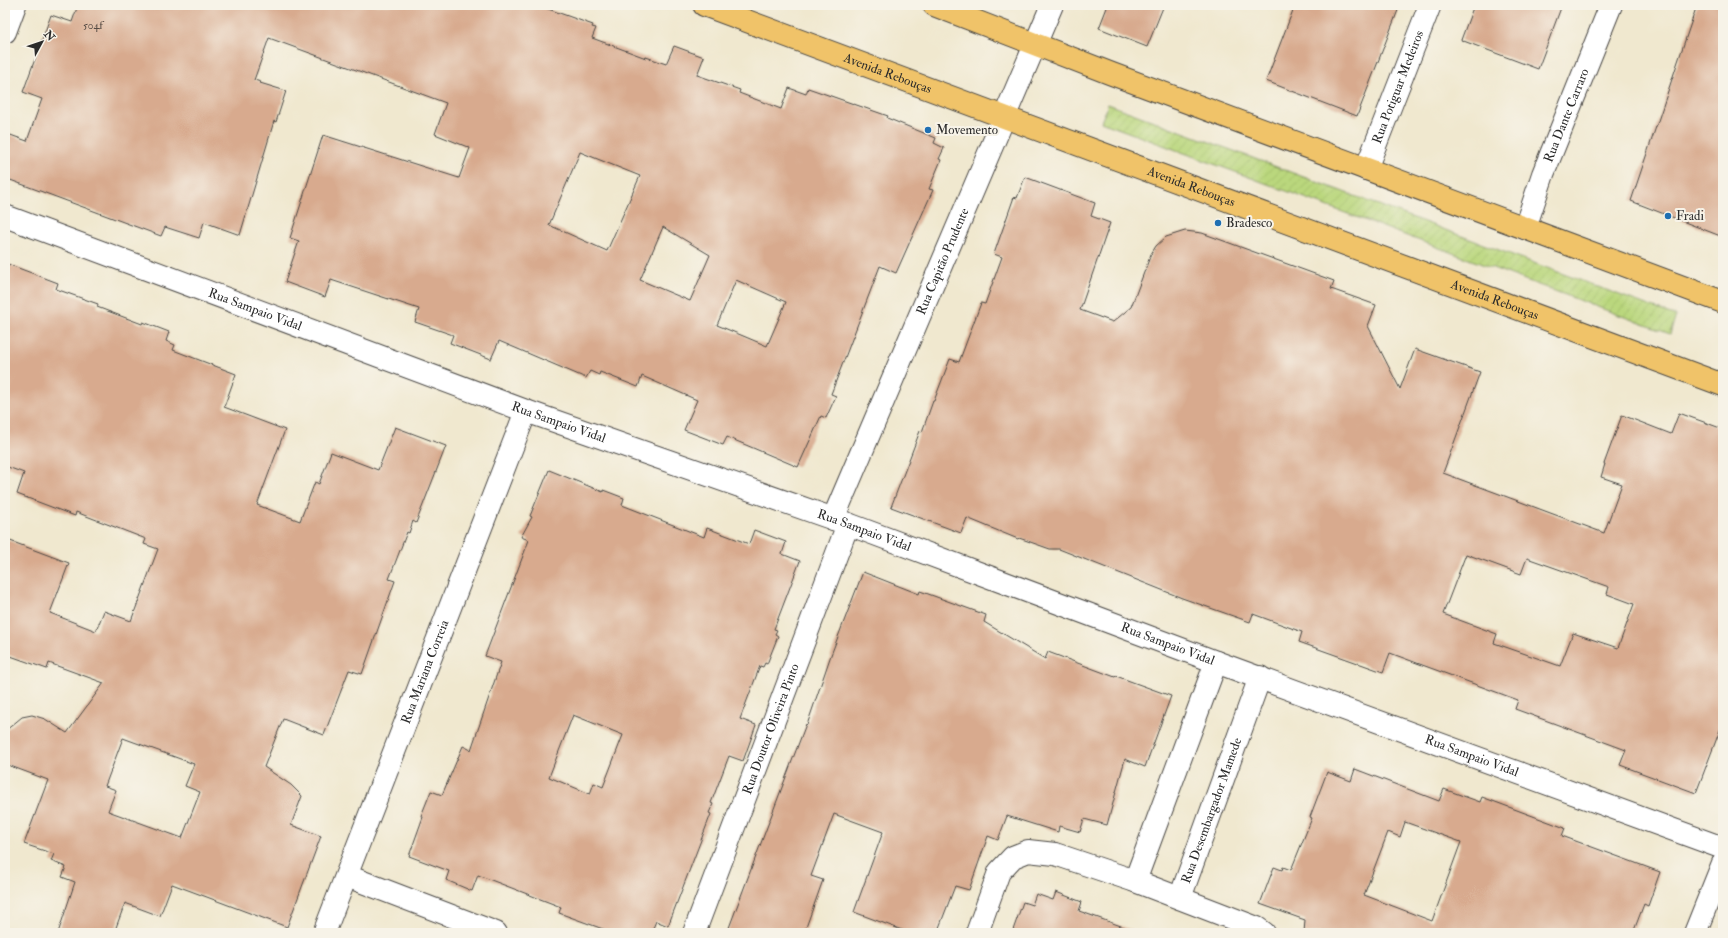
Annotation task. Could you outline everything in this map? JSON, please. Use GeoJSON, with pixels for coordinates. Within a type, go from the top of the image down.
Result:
{"type":"FeatureCollection","features":[{"type":"Feature","properties":{"kind":"main road","name":"Avenida Rebouças"},"geometry":{"type":"LineString","coordinates":[[704,5],[1723,385]]}},
{"type":"Feature","properties":{"kind":"main road"},"geometry":{"type":"LineString","coordinates":[[934,5],[1035,45],[1723,302]]}},
{"type":"Feature","properties":{"kind":"street"},"geometry":{"type":"LineString","coordinates":[[5,32],[15,5]]}},
{"type":"Feature","properties":{"kind":"street","name":"Rua Capitão Prudente"},"geometry":{"type":"LineString","coordinates":[[841,521],[1004,116],[1052,5]]}},
{"type":"Feature","properties":{"kind":"street","name":"Rua Potiguar Medeiros"},"geometry":{"type":"LineString","coordinates":[[1366,169],[1430,5]]}},
{"type":"Feature","properties":{"kind":"street","name":"Rua Dante Carraro"},"geometry":{"type":"LineString","coordinates":[[1524,228],[1543,174],[1611,5]]}},
{"type":"Feature","properties":{"kind":"street","name":"Rua Sampaio Vidal"},"geometry":{"type":"LineString","coordinates":[[5,216],[526,411],[841,521],[1216,662],[1723,848]]}},
{"type":"Feature","properties":{"kind":"street","name":"Rua Mariana Correia"},"geometry":{"type":"LineString","coordinates":[[324,933],[526,411]]}},
{"type":"Feature","properties":{"kind":"street","name":"Rua Doutor Oliveira Pinto"},"geometry":{"type":"LineString","coordinates":[[694,933],[841,521]]}},
{"type":"Feature","properties":{"kind":"street"},"geometry":{"type":"LineString","coordinates":[[1135,881],[1216,662]]}},
{"type":"Feature","properties":{"kind":"street","name":"Rua Desembargador Mamede"},"geometry":{"type":"LineString","coordinates":[[977,933],[999,872],[1013,857],[1028,851],[1055,854],[1180,898],[1260,678]]}},
{"type":"Feature","properties":{"kind":"street"},"geometry":{"type":"LineString","coordinates":[[1695,933],[1723,863]]}},
{"type":"Feature","properties":{"kind":"street"},"geometry":{"type":"LineString","coordinates":[[347,876],[496,933]]}},
{"type":"Feature","properties":{"kind":"street"},"geometry":{"type":"LineString","coordinates":[[1180,898],[1257,928],[1264,933]]}},
{"type":"Feature","properties":{"kind":"green space"},"geometry":{"type":"Polygon","coordinates":[[[1108,104],[1676,316],[1670,334],[1101,122],[1108,104]]]}},
{"type":"Feature","properties":{"kind":"building"},"geometry":{"type":"Polygon","coordinates":[[[78,5],[537,5],[593,25],[592,27],[596,28],[592,38],[646,58],[666,64],[674,46],[704,57],[697,75],[740,90],[739,93],[781,109],[789,88],[806,94],[808,88],[888,116],[887,118],[936,138],[934,143],[944,148],[939,159],[941,160],[929,189],[933,190],[896,273],[880,266],[831,394],[836,396],[826,418],[821,416],[798,467],[727,437],[723,445],[684,430],[697,400],[642,376],[638,387],[600,372],[599,375],[590,371],[586,378],[499,341],[491,359],[450,343],[453,335],[415,322],[419,309],[331,280],[325,297],[285,282],[299,241],[290,238],[323,135],[459,178],[470,148],[435,134],[446,103],[269,38],[254,80],[286,91],[276,122],[274,121],[240,235],[204,222],[199,238],[165,227],[161,236],[5,178],[5,133],[27,141],[42,99],[23,92],[51,15],[72,22],[78,5]],[[580,152],[549,225],[607,251],[640,176],[580,152]],[[663,227],[640,280],[690,301],[710,255],[663,227]],[[736,280],[717,325],[767,346],[786,302],[736,280]]]}},
{"type":"Feature","properties":{"kind":"building"},"geometry":{"type":"Polygon","coordinates":[[[1108,5],[1164,5],[1147,47],[1099,28],[1108,5]]]}},
{"type":"Feature","properties":{"kind":"building"},"geometry":{"type":"Polygon","coordinates":[[[1295,5],[1400,5],[1357,116],[1266,81],[1295,5]]]}},
{"type":"Feature","properties":{"kind":"building"},"geometry":{"type":"Polygon","coordinates":[[[1474,5],[1562,5],[1538,69],[1461,40],[1474,5]]]}},
{"type":"Feature","properties":{"kind":"building"},"geometry":{"type":"Polygon","coordinates":[[[1697,5],[1723,5],[1723,237],[1631,201],[1697,5]]]}},
{"type":"Feature","properties":{"kind":"building"},"geometry":{"type":"Polygon","coordinates":[[[1025,177],[1095,203],[1091,216],[1110,223],[1080,310],[1113,322],[1131,307],[1151,254],[1156,246],[1166,237],[1185,231],[1202,233],[1334,281],[1331,289],[1376,305],[1368,326],[1400,389],[1415,349],[1480,372],[1443,473],[1604,533],[1622,484],[1601,477],[1604,464],[1622,415],[1671,434],[1679,413],[1723,429],[1723,722],[1696,793],[1620,765],[1626,750],[1515,709],[1518,700],[1390,653],[1383,672],[1299,642],[1302,632],[1253,614],[1250,622],[1182,598],[1059,549],[1050,549],[1019,538],[1018,539],[967,518],[961,533],[891,507],[920,431],[922,432],[950,359],[959,362],[981,303],[985,304],[1002,257],[994,254],[1014,197],[1017,198],[1025,177]],[[1466,554],[1443,614],[1497,634],[1494,643],[1560,666],[1573,633],[1618,648],[1634,604],[1607,594],[1609,587],[1527,558],[1521,574],[1466,554]]]}},
{"type":"Feature","properties":{"kind":"building"},"geometry":{"type":"Polygon","coordinates":[[[5,263],[58,283],[56,289],[98,304],[97,307],[142,324],[143,322],[169,332],[166,341],[175,345],[173,350],[236,374],[224,407],[285,430],[257,505],[300,521],[315,482],[319,484],[331,452],[378,470],[395,427],[446,446],[416,523],[413,521],[409,533],[407,532],[389,579],[395,581],[362,674],[349,670],[324,735],[283,719],[264,767],[291,785],[302,796],[291,825],[321,836],[287,927],[172,884],[160,916],[125,903],[114,933],[58,933],[75,882],[62,877],[66,867],[51,861],[54,854],[24,844],[48,780],[5,764],[5,731],[22,717],[32,715],[45,719],[67,733],[104,683],[49,663],[47,669],[5,654],[5,539],[69,563],[50,613],[96,631],[104,611],[131,621],[158,549],[144,544],[146,539],[76,512],[75,516],[17,494],[24,473],[5,466],[5,263]],[[123,738],[105,786],[116,790],[108,811],[182,838],[200,792],[185,786],[194,764],[123,738]]]}},
{"type":"Feature","properties":{"kind":"building"},"geometry":{"type":"Polygon","coordinates":[[[549,470],[603,492],[603,490],[624,498],[622,505],[704,537],[707,528],[749,544],[754,530],[786,542],[782,554],[800,561],[774,629],[777,630],[775,634],[778,636],[767,664],[765,663],[763,667],[760,666],[740,719],[756,725],[743,761],[729,756],[711,803],[713,804],[709,813],[711,814],[668,926],[656,921],[651,933],[614,933],[559,913],[561,907],[478,875],[472,891],[446,880],[449,871],[409,856],[423,817],[421,816],[431,791],[442,795],[463,746],[471,750],[501,662],[485,656],[529,540],[521,537],[532,517],[530,516],[549,470]],[[573,715],[549,777],[590,794],[594,783],[603,787],[623,735],[573,715]]]}},
{"type":"Feature","properties":{"kind":"building"},"geometry":{"type":"Polygon","coordinates":[[[863,572],[919,594],[920,591],[986,615],[984,622],[1045,659],[1048,652],[1171,696],[1145,767],[1125,759],[1107,825],[1084,819],[1080,832],[1059,826],[1058,832],[1007,816],[998,840],[988,836],[969,890],[955,886],[937,933],[910,933],[854,912],[883,832],[834,814],[811,876],[823,880],[804,933],[727,933],[806,724],[807,725],[831,655],[863,572]]]}},
{"type":"Feature","properties":{"kind":"building"},"geometry":{"type":"Polygon","coordinates":[[[1355,769],[1439,801],[1444,789],[1480,802],[1482,797],[1565,828],[1562,836],[1660,872],[1648,906],[1644,904],[1633,933],[1304,933],[1305,920],[1260,904],[1274,867],[1282,870],[1283,867],[1291,870],[1312,818],[1310,817],[1327,772],[1351,781],[1355,769]],[[1405,822],[1400,837],[1388,832],[1364,895],[1432,921],[1461,842],[1405,822]]]}},
{"type":"Feature","properties":{"kind":"building"},"geometry":{"type":"Polygon","coordinates":[[[1056,892],[1082,902],[1079,911],[1132,930],[1132,933],[1012,933],[1023,902],[1032,905],[1036,894],[1053,900],[1056,892]]]}},
{"type":"Feature","properties":{"kind":"place","name":"Movemento"},"geometry":{"type":"Point","coordinates":[928,130]}},
{"type":"Feature","properties":{"kind":"place","name":"Fradi"},"geometry":{"type":"Point","coordinates":[1668,216]}},
{"type":"Feature","properties":{"kind":"place","name":"Bradesco"},"geometry":{"type":"Point","coordinates":[1218,223]}}]}
